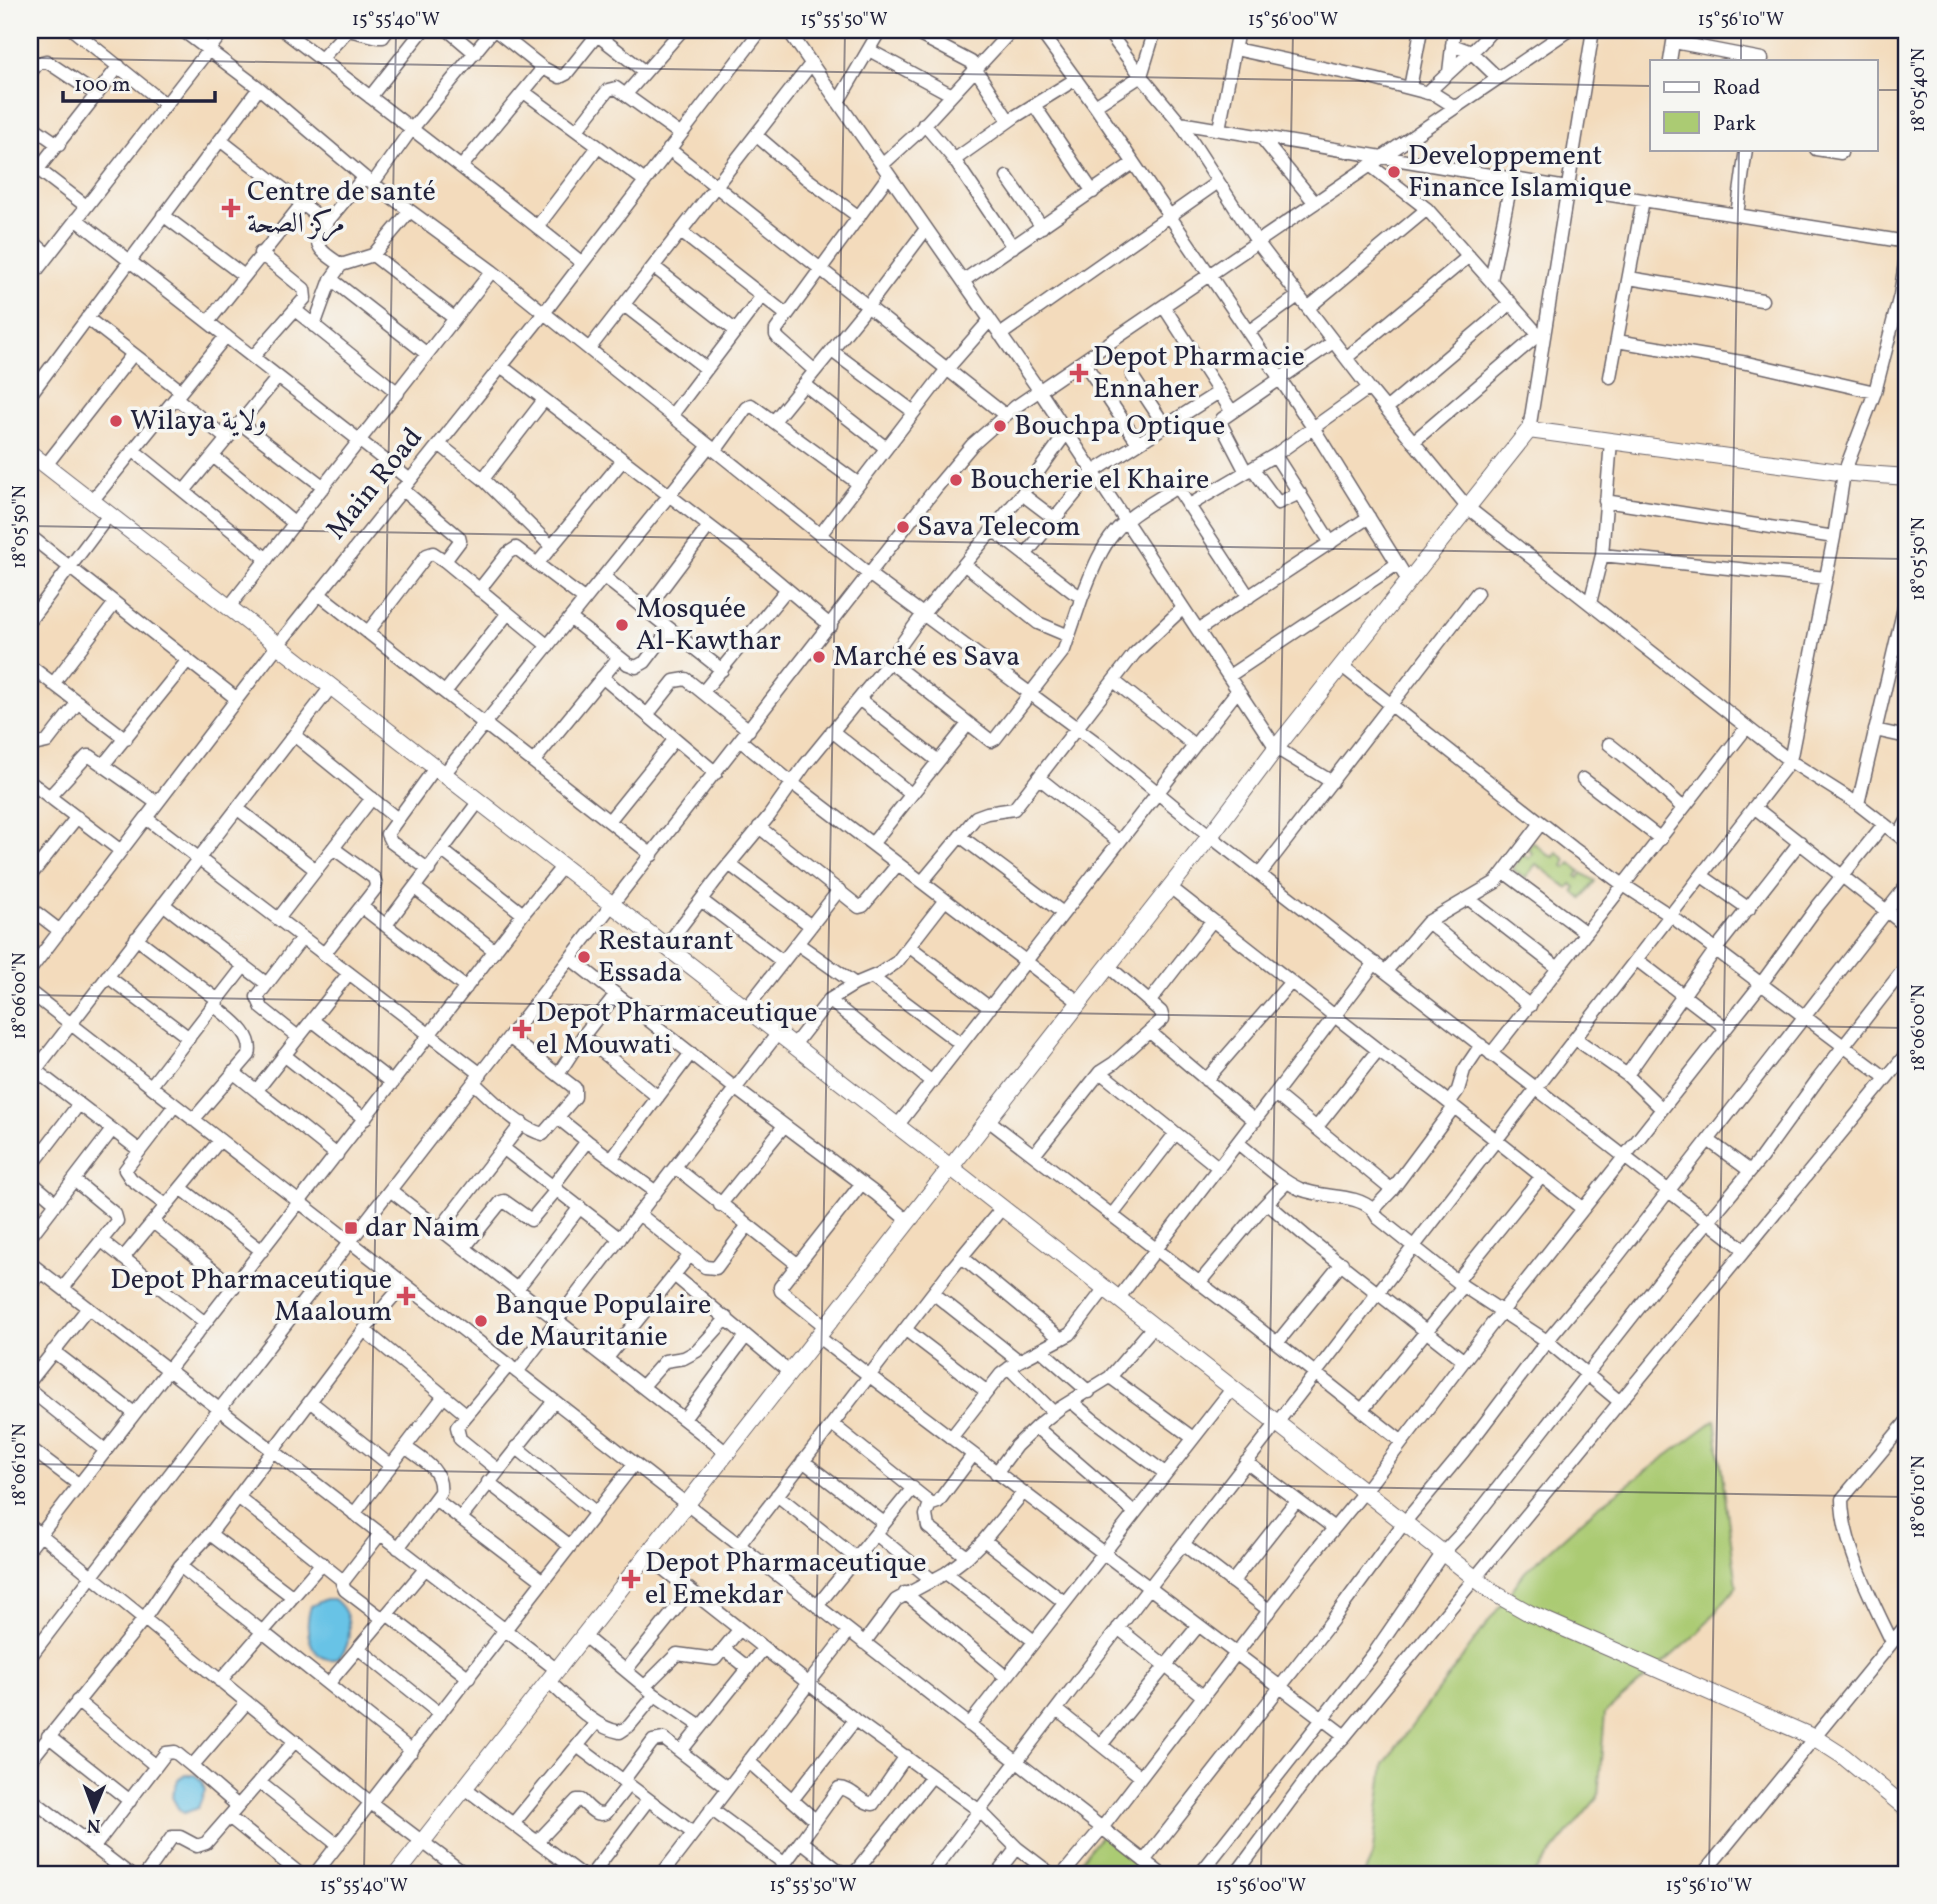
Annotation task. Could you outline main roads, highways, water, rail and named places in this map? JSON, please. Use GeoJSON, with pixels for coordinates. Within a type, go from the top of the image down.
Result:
{"type":"FeatureCollection","features":[{"type":"Feature","properties":{"kind":"water"},"geometry":{"type":"Polygon","coordinates":[[[326,1599],[334,1599],[340,1605],[345,1612],[349,1628],[347,1645],[341,1655],[333,1659],[324,1658],[316,1651],[310,1640],[308,1625],[311,1606],[326,1599]]]}},
{"type":"Feature","properties":{"kind":"water"},"geometry":{"type":"Polygon","coordinates":[[[185,1775],[195,1775],[202,1781],[205,1790],[198,1808],[184,1813],[172,1797],[178,1780],[185,1775]]]}},
{"type":"Feature","properties":{"kind":"place","name":"Developpement Finance Islamique"},"geometry":{"type":"Point","coordinates":[1394,172]}},
{"type":"Feature","properties":{"kind":"place","name":"Centre de santé مركز الصحة"},"geometry":{"type":"Point","coordinates":[231,208]}},
{"type":"Feature","properties":{"kind":"place","name":"Depot Pharmacie Ennaher"},"geometry":{"type":"Point","coordinates":[1079,373]}},
{"type":"Feature","properties":{"kind":"place","name":"Wilaya ولاية"},"geometry":{"type":"Point","coordinates":[116,421]}},
{"type":"Feature","properties":{"kind":"place","name":"Bouchpa Optique"},"geometry":{"type":"Point","coordinates":[1000,426]}},
{"type":"Feature","properties":{"kind":"place","name":"Boucherie el Khaire"},"geometry":{"type":"Point","coordinates":[956,480]}},
{"type":"Feature","properties":{"kind":"place","name":"Sava Telecom"},"geometry":{"type":"Point","coordinates":[903,527]}},
{"type":"Feature","properties":{"kind":"place","name":"Mosquée Al-Kawthar"},"geometry":{"type":"Point","coordinates":[622,625]}},
{"type":"Feature","properties":{"kind":"place","name":"Marché es Sava"},"geometry":{"type":"Point","coordinates":[819,657]}},
{"type":"Feature","properties":{"kind":"place","name":"Restaurant Essada"},"geometry":{"type":"Point","coordinates":[584,957]}},
{"type":"Feature","properties":{"kind":"place","name":"Depot Pharmaceutique el Mouwati"},"geometry":{"type":"Point","coordinates":[522,1029]}},
{"type":"Feature","properties":{"kind":"place","name":"dar Naim"},"geometry":{"type":"Point","coordinates":[351,1228]}},
{"type":"Feature","properties":{"kind":"place","name":"Depot Pharmaceutique Maaloum"},"geometry":{"type":"Point","coordinates":[406,1296]}},
{"type":"Feature","properties":{"kind":"place","name":"Banque Populaire de Mauritanie"},"geometry":{"type":"Point","coordinates":[481,1321]}},
{"type":"Feature","properties":{"kind":"place","name":"Depot Pharmaceutique el Emekdar"},"geometry":{"type":"Point","coordinates":[631,1579]}}]}
